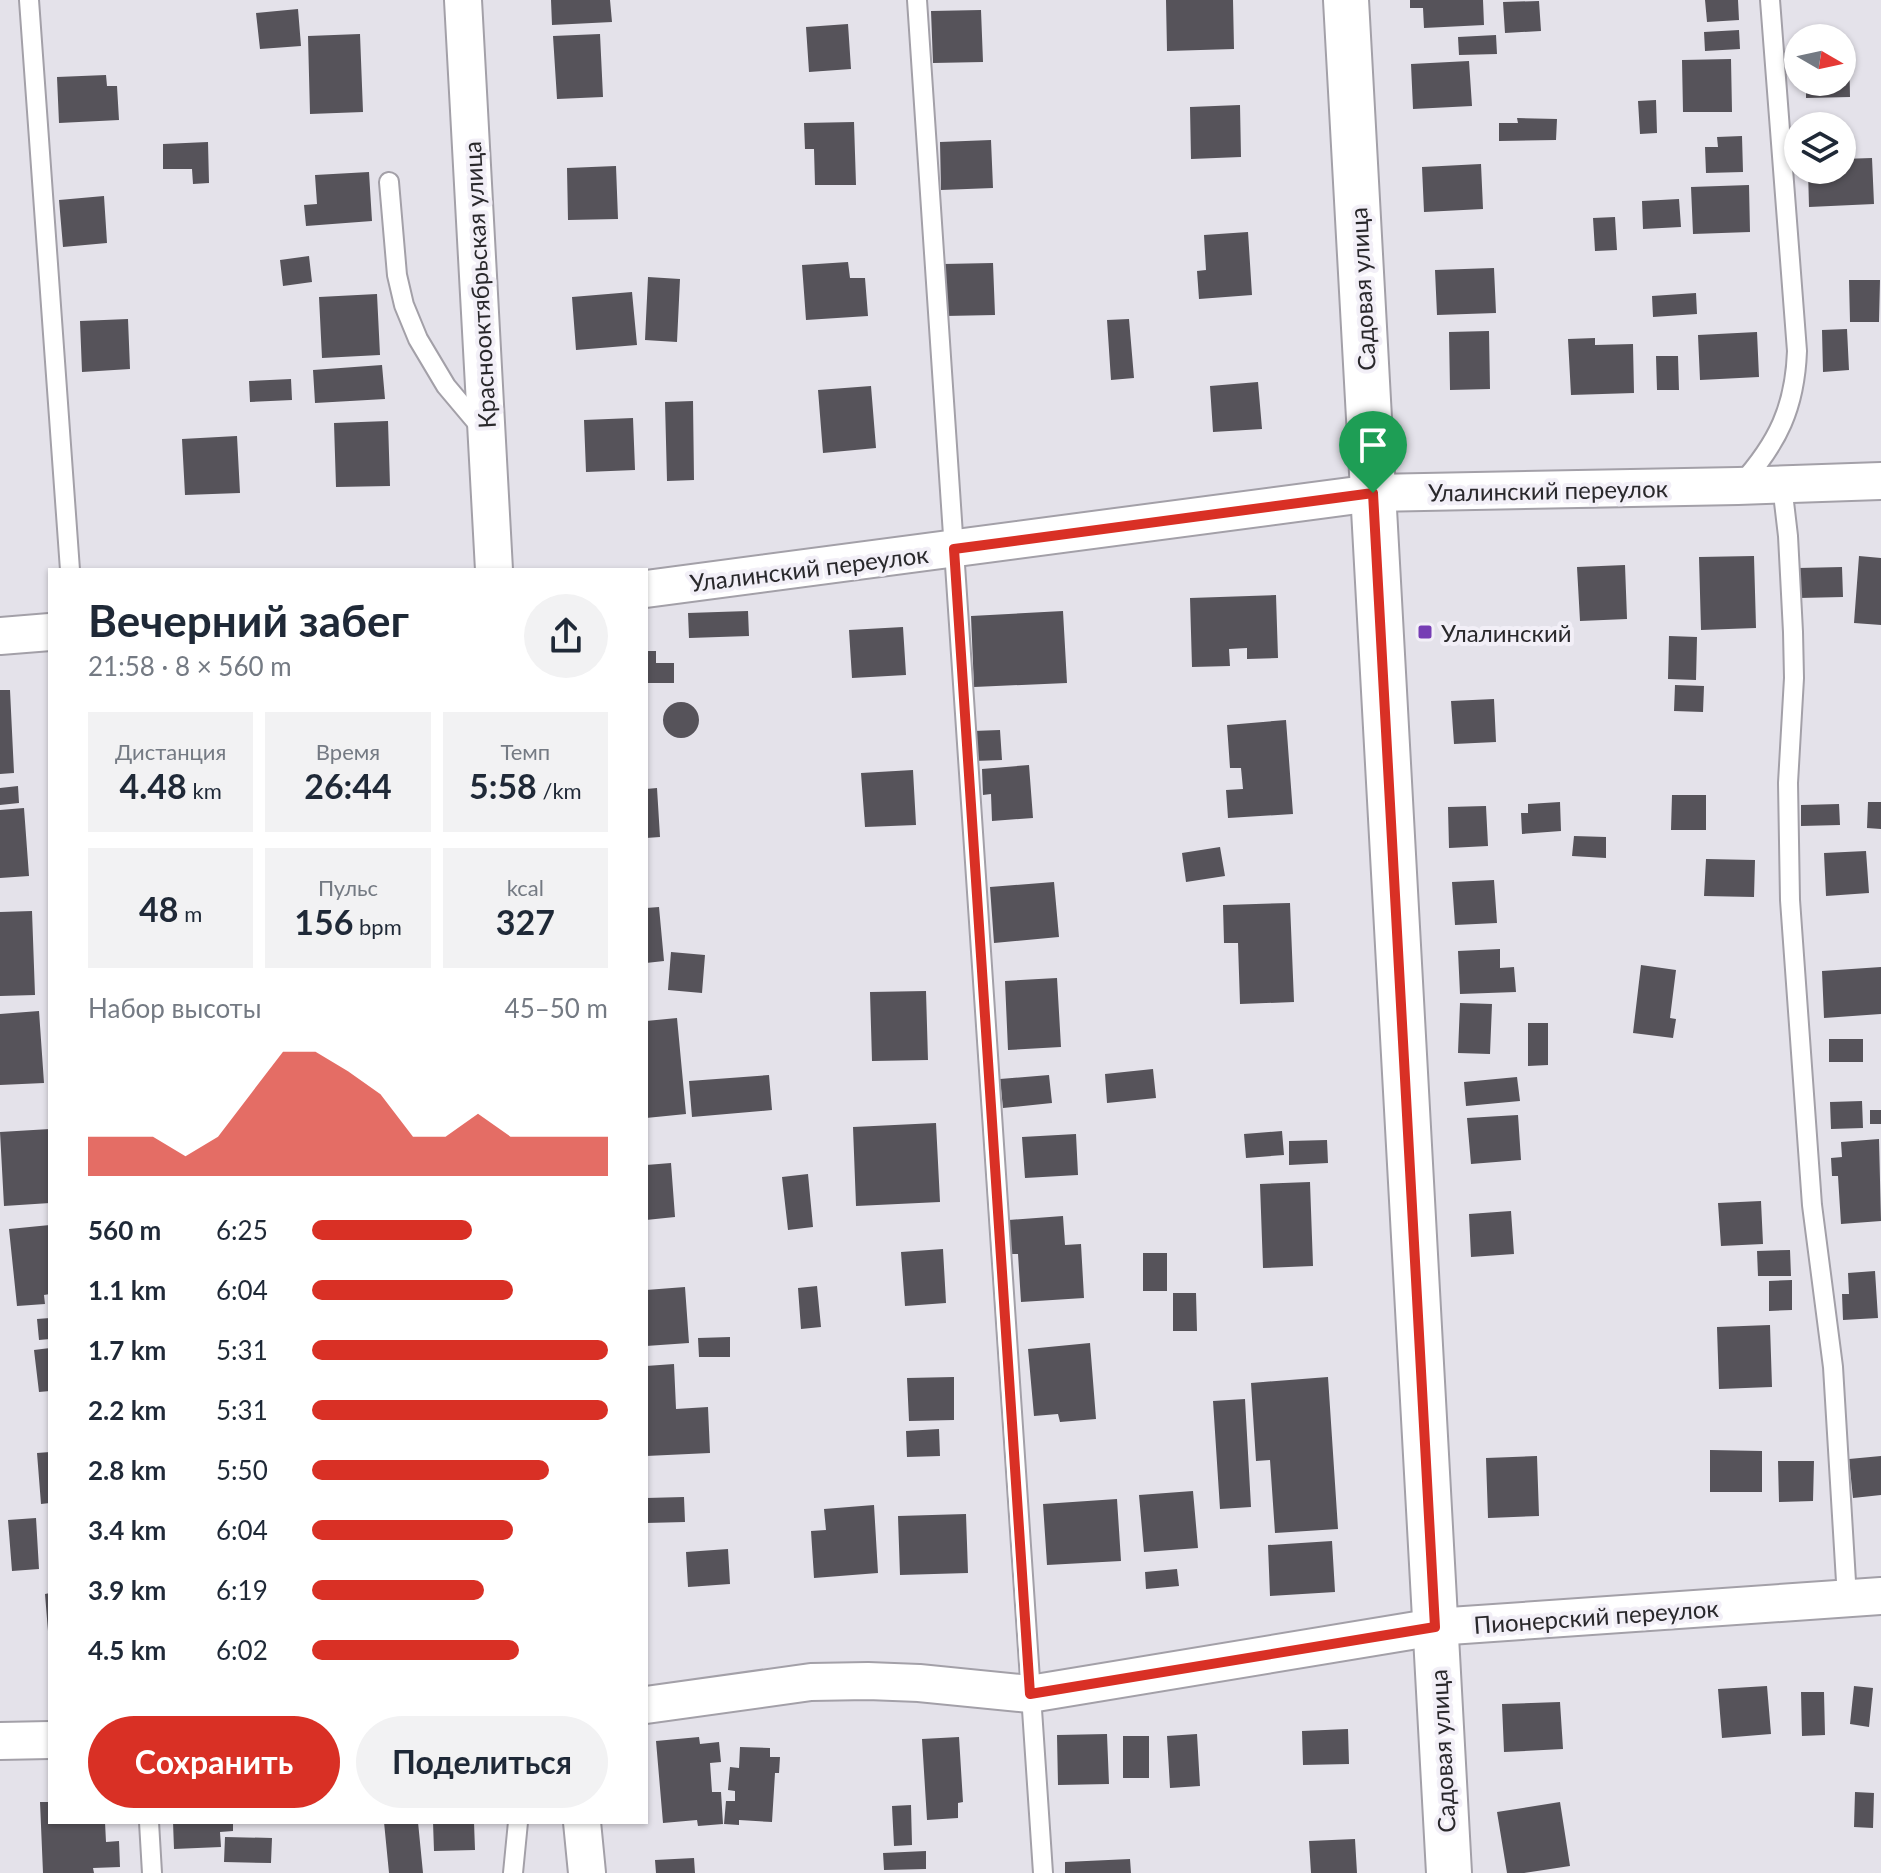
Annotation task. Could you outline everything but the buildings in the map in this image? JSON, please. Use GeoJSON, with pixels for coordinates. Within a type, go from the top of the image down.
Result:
{"type":"FeatureCollection","features":[{"type":"Feature","properties":{"kind":"main road","name":"Садовая улица"},"geometry":{"type":"LineString","coordinates":[[1346,0],[1449,1873]]}},
{"type":"Feature","properties":{"kind":"street","name":"Краснооктябрьская улица"},"geometry":{"type":"LineString","coordinates":[[463,0],[494,568]]}},
{"type":"Feature","properties":{"kind":"street","name":"Улалинский переулок"},"geometry":{"type":"LineString","coordinates":[[648,589],[1373,493],[1881,481]]}},
{"type":"Feature","properties":{"kind":"street"},"geometry":{"type":"LineString","coordinates":[[0,636],[48,632]]}},
{"type":"Feature","properties":{"kind":"street","name":"Пионерский переулок"},"geometry":{"type":"LineString","coordinates":[[648,1705],[811,1682],[919,1683],[1030,1694],[1435,1627],[1864,1597]]}},
{"type":"Feature","properties":{"kind":"street"},"geometry":{"type":"LineString","coordinates":[[0,1741],[48,1740]]}},
{"type":"Feature","properties":{"kind":"street"},"geometry":{"type":"LineString","coordinates":[[582,1824],[587,1873]]}},
{"type":"Feature","properties":{"kind":"lane"},"geometry":{"type":"LineString","coordinates":[[29,0],[70,568]]}},
{"type":"Feature","properties":{"kind":"lane"},"geometry":{"type":"LineString","coordinates":[[917,0],[1043,1873]]}},
{"type":"Feature","properties":{"kind":"lane"},"geometry":{"type":"LineString","coordinates":[[1738,486],[1758,465],[1784,421],[1796,378],[1797,351],[1770,0]]}},
{"type":"Feature","properties":{"kind":"lane"},"geometry":{"type":"LineString","coordinates":[[389,182],[397,275],[404,305],[418,339],[446,386],[487,434]]}},
{"type":"Feature","properties":{"kind":"lane"},"geometry":{"type":"LineString","coordinates":[[1782,485],[1788,536],[1794,678],[1788,783],[1790,900],[1812,1205],[1864,1597]]}},
{"type":"Feature","properties":{"kind":"lane"},"geometry":{"type":"LineString","coordinates":[[149,1824],[152,1873]]}},
{"type":"Feature","properties":{"kind":"lane"},"geometry":{"type":"LineString","coordinates":[[513,1873],[518,1824]]}},
{"type":"Feature","properties":{"kind":"place","name":"Улалинский"},"geometry":{"type":"Point","coordinates":[1425,632]}},
{"type":"Feature","properties":{"kind":"route"},"geometry":{"type":"LineString","coordinates":[[1373,493],[1435,1627],[1030,1694],[954,549],[1373,493]]}}]}
